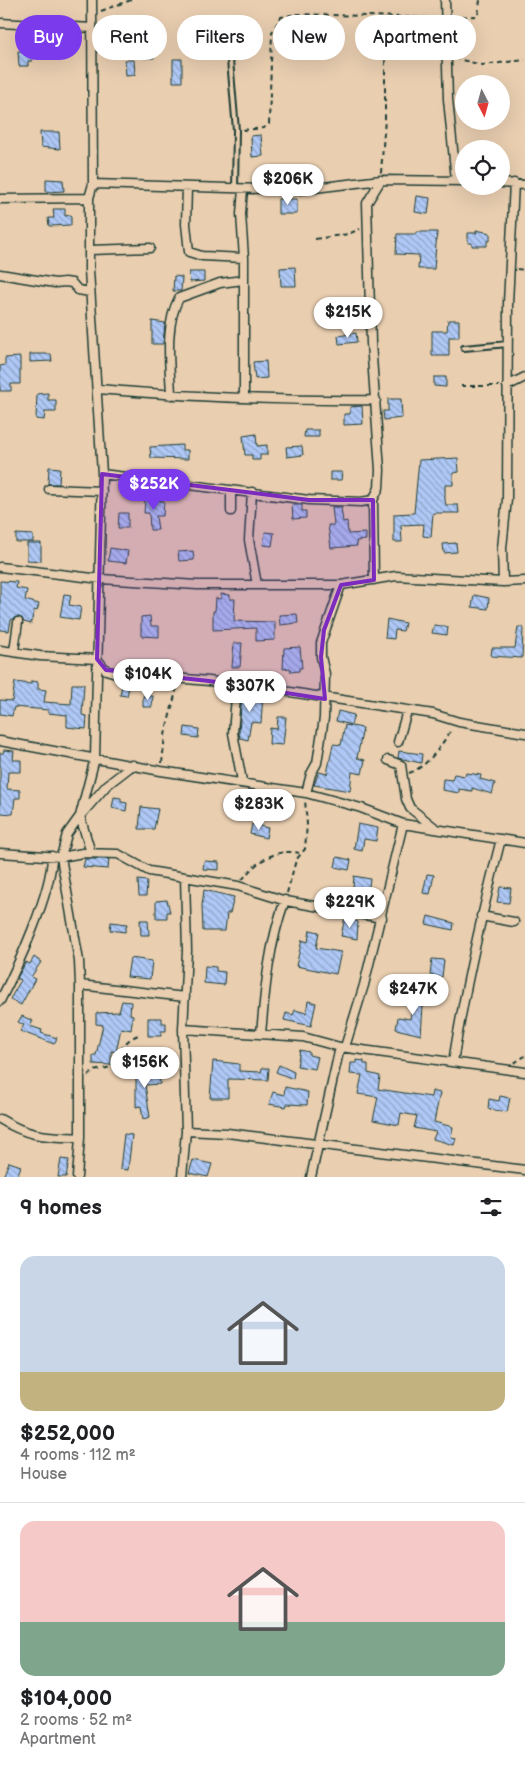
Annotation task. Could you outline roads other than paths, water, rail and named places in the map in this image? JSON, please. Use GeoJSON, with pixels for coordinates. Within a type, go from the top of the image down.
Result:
{"type":"FeatureCollection","features":[{"type":"Feature","properties":{"kind":"street"},"geometry":{"type":"LineString","coordinates":[[92,0],[92,15]]}},
{"type":"Feature","properties":{"kind":"street"},"geometry":{"type":"LineString","coordinates":[[445,0],[448,99],[455,147]]}},
{"type":"Feature","properties":{"kind":"street"},"geometry":{"type":"LineString","coordinates":[[0,23],[92,28]]}},
{"type":"Feature","properties":{"kind":"street"},"geometry":{"type":"LineString","coordinates":[[91,853],[80,816],[95,758],[101,579],[102,474],[98,389],[90,292],[89,198],[93,184],[92,60]]}},
{"type":"Feature","properties":{"kind":"street"},"geometry":{"type":"LineString","coordinates":[[93,184],[298,190],[381,180],[455,181]]}},
{"type":"Feature","properties":{"kind":"street"},"geometry":{"type":"LineString","coordinates":[[374,580],[373,500],[379,488],[380,470],[371,343],[367,203],[381,180]]}},
{"type":"Feature","properties":{"kind":"street"},"geometry":{"type":"LineString","coordinates":[[510,184],[525,185]]}},
{"type":"Feature","properties":{"kind":"street"},"geometry":{"type":"LineString","coordinates":[[503,582],[502,548],[507,499],[508,303],[514,184]]}},
{"type":"Feature","properties":{"kind":"street"},"geometry":{"type":"LineString","coordinates":[[187,188],[186,224],[189,252],[202,256],[244,258]]}},
{"type":"Feature","properties":{"kind":"street"},"geometry":{"type":"LineString","coordinates":[[239,189],[244,258],[244,397]]}},
{"type":"Feature","properties":{"kind":"street"},"geometry":{"type":"LineString","coordinates":[[0,199],[89,198]]}},
{"type":"Feature","properties":{"kind":"street"},"geometry":{"type":"LineString","coordinates":[[90,250],[150,248]]}},
{"type":"Feature","properties":{"kind":"street"},"geometry":{"type":"LineString","coordinates":[[0,274],[55,283],[72,283],[78,290],[90,292]]}},
{"type":"Feature","properties":{"kind":"street"},"geometry":{"type":"LineString","coordinates":[[171,395],[169,348],[175,306],[179,298],[220,283],[243,280]]}},
{"type":"Feature","properties":{"kind":"street"},"geometry":{"type":"LineString","coordinates":[[507,386],[525,377]]}},
{"type":"Feature","properties":{"kind":"street"},"geometry":{"type":"LineString","coordinates":[[98,389],[171,395],[304,401],[376,400]]}},
{"type":"Feature","properties":{"kind":"street"},"geometry":{"type":"LineString","coordinates":[[102,474],[309,500],[361,502],[373,500]]}},
{"type":"Feature","properties":{"kind":"street"},"geometry":{"type":"LineString","coordinates":[[49,489],[102,491]]}},
{"type":"Feature","properties":{"kind":"street"},"geometry":{"type":"LineString","coordinates":[[231,490],[231,512]]}},
{"type":"Feature","properties":{"kind":"street"},"geometry":{"type":"LineString","coordinates":[[252,492],[249,540],[257,585]]}},
{"type":"Feature","properties":{"kind":"street"},"geometry":{"type":"LineString","coordinates":[[0,567],[148,583],[341,584],[396,576],[503,582],[525,581]]}},
{"type":"Feature","properties":{"kind":"street"},"geometry":{"type":"LineString","coordinates":[[306,793],[322,740],[325,699],[321,643],[341,584]]}},
{"type":"Feature","properties":{"kind":"street"},"geometry":{"type":"LineString","coordinates":[[14,651],[18,622]]}},
{"type":"Feature","properties":{"kind":"street"},"geometry":{"type":"LineString","coordinates":[[0,650],[40,656],[97,659],[106,670],[116,673],[179,680],[209,680],[433,714],[459,722],[525,733]]}},
{"type":"Feature","properties":{"kind":"street"},"geometry":{"type":"LineString","coordinates":[[237,685],[233,733],[242,781]]}},
{"type":"Feature","properties":{"kind":"street"},"geometry":{"type":"LineString","coordinates":[[398,742],[408,711]]}},
{"type":"Feature","properties":{"kind":"street"},"geometry":{"type":"LineString","coordinates":[[0,741],[161,771],[242,781],[306,793],[361,808],[403,824],[524,842]]}},
{"type":"Feature","properties":{"kind":"street"},"geometry":{"type":"LineString","coordinates":[[388,760],[401,765],[404,775],[406,799],[410,808],[435,828]]}},
{"type":"Feature","properties":{"kind":"street"},"geometry":{"type":"LineString","coordinates":[[77,1177],[80,1138],[79,961],[61,857],[67,834],[80,816],[107,785],[133,765]]}},
{"type":"Feature","properties":{"kind":"street"},"geometry":{"type":"LineString","coordinates":[[311,1177],[316,1146],[342,1047],[364,985],[382,918],[403,824]]}},
{"type":"Feature","properties":{"kind":"street"},"geometry":{"type":"LineString","coordinates":[[453,1062],[459,1019],[481,916],[501,839]]}},
{"type":"Feature","properties":{"kind":"street"},"geometry":{"type":"LineString","coordinates":[[0,854],[61,857],[91,853],[118,854],[149,872],[238,886],[286,900],[382,918]]}},
{"type":"Feature","properties":{"kind":"street"},"geometry":{"type":"LineString","coordinates":[[0,1001],[13,976],[37,913],[49,877],[52,856]]}},
{"type":"Feature","properties":{"kind":"street"},"geometry":{"type":"LineString","coordinates":[[182,1177],[186,1131],[183,1029],[187,951],[185,877]]}},
{"type":"Feature","properties":{"kind":"street"},"geometry":{"type":"LineString","coordinates":[[261,1034],[269,957],[277,922],[286,900]]}},
{"type":"Feature","properties":{"kind":"street"},"geometry":{"type":"LineString","coordinates":[[481,916],[514,922]]}},
{"type":"Feature","properties":{"kind":"street"},"geometry":{"type":"LineString","coordinates":[[80,985],[185,997]]}},
{"type":"Feature","properties":{"kind":"street"},"geometry":{"type":"LineString","coordinates":[[183,1029],[303,1037],[342,1047],[525,1072]]}},
{"type":"Feature","properties":{"kind":"street"},"geometry":{"type":"LineString","coordinates":[[0,1119],[36,1136],[80,1138]]}},
{"type":"Feature","properties":{"kind":"street"},"geometry":{"type":"LineString","coordinates":[[186,1131],[227,1133],[316,1146],[525,1170]]}},
{"type":"Feature","properties":{"kind":"lane"},"geometry":{"type":"LineString","coordinates":[[230,60],[239,189]]}},
{"type":"Feature","properties":{"kind":"lane"},"geometry":{"type":"LineString","coordinates":[[464,348],[508,344]]}}]}
